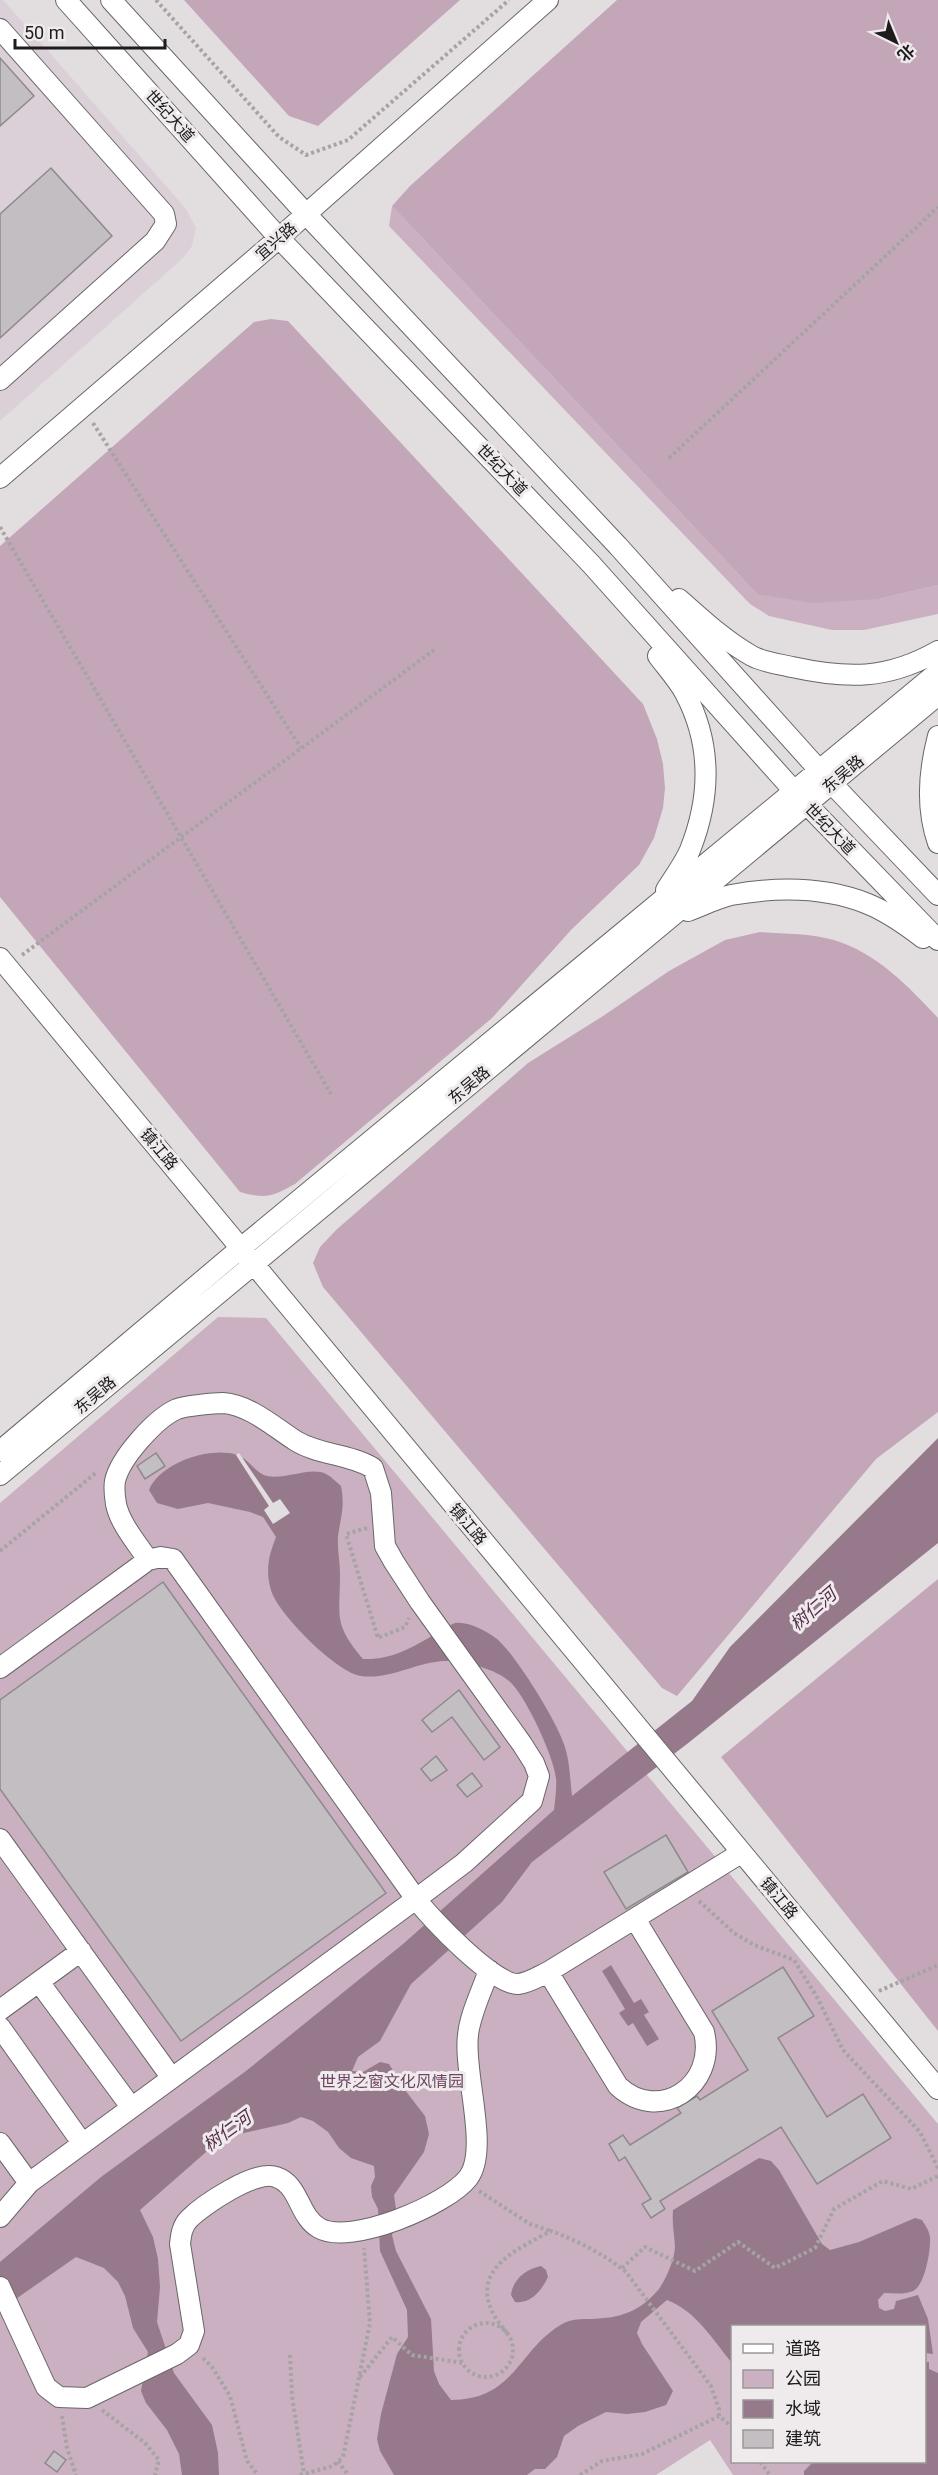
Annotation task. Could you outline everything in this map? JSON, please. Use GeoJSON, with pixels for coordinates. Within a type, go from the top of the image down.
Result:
{"type":"FeatureCollection","features":[{"type":"Feature","properties":{"kind":"street","name":"世纪大道"},"geometry":{"type":"LineString","coordinates":[[66,0],[279,238],[591,564],[794,791],[938,940]]}},
{"type":"Feature","properties":{"kind":"street","name":"世纪大道"},"geometry":{"type":"LineString","coordinates":[[111,0],[306,214],[618,546],[825,777],[938,895]]}},
{"type":"Feature","properties":{"kind":"street","name":"宜兴路"},"geometry":{"type":"LineString","coordinates":[[0,478],[279,238],[548,0]]}},
{"type":"Feature","properties":{"kind":"street"},"geometry":{"type":"LineString","coordinates":[[0,29],[165,214],[166,224],[154,241],[0,380]]}},
{"type":"Feature","properties":{"kind":"street"},"geometry":{"type":"LineString","coordinates":[[618,546],[728,641],[755,657],[824,674],[857,677],[885,672],[922,660],[938,651]]}},
{"type":"Feature","properties":{"kind":"street"},"geometry":{"type":"LineString","coordinates":[[591,564],[684,692],[696,717],[705,747],[707,770],[700,815],[689,852],[658,903]]}},
{"type":"Feature","properties":{"kind":"street","name":"东吴路"},"geometry":{"type":"LineString","coordinates":[[0,1475],[807,805],[825,777],[938,672]]}},
{"type":"Feature","properties":{"kind":"street","name":"东吴路"},"geometry":{"type":"LineString","coordinates":[[0,1452],[241,1248],[794,791],[825,777],[938,695]]}},
{"type":"Feature","properties":{"kind":"street"},"geometry":{"type":"LineString","coordinates":[[938,736],[931,765],[931,804],[938,843]]}},
{"type":"Feature","properties":{"kind":"street"},"geometry":{"type":"LineString","coordinates":[[672,918],[730,895],[804,890],[825,892],[869,904],[903,923],[938,948]]}},
{"type":"Feature","properties":{"kind":"street","name":"镇江路"},"geometry":{"type":"LineString","coordinates":[[3,962],[938,2089]]}},
{"type":"Feature","properties":{"kind":"street"},"geometry":{"type":"LineString","coordinates":[[0,2217],[29,2183],[171,2077],[421,1905],[532,1801],[537,1790],[539,1776],[534,1763],[417,1598],[386,1546],[382,1523],[381,1493],[373,1468],[361,1461],[297,1442],[281,1429],[244,1409],[224,1403],[178,1409],[148,1430],[126,1459],[115,1481],[116,1504],[128,1529],[148,1560]]}},
{"type":"Feature","properties":{"kind":"street"},"geometry":{"type":"LineString","coordinates":[[0,1668],[148,1560],[161,1557],[173,1559],[421,1905],[483,1966],[506,1981],[517,1984],[549,1972],[741,1853]]}},
{"type":"Feature","properties":{"kind":"street"},"geometry":{"type":"LineString","coordinates":[[2,1847],[171,2077]]}},
{"type":"Feature","properties":{"kind":"street"},"geometry":{"type":"LineString","coordinates":[[549,1972],[618,2086],[629,2096],[642,2100],[663,2101],[682,2093],[699,2078],[706,2062],[708,2047],[704,2032],[635,1919]]}},
{"type":"Feature","properties":{"kind":"street"},"geometry":{"type":"LineString","coordinates":[[0,2010],[81,1952]]}},
{"type":"Feature","properties":{"kind":"street"},"geometry":{"type":"LineString","coordinates":[[0,2287],[46,2387],[59,2397],[87,2398],[183,2350],[194,2331],[180,2244],[182,2231],[187,2220],[228,2190],[261,2176],[274,2176],[284,2181],[294,2191],[306,2217],[320,2229],[339,2234],[368,2228],[423,2211],[449,2196],[464,2182],[474,2168],[476,2158],[475,2118],[466,2061],[468,2033],[483,1966]]}},
{"type":"Feature","properties":{"kind":"street"},"geometry":{"type":"LineString","coordinates":[[39,1982],[131,2107]]}},
{"type":"Feature","properties":{"kind":"street"},"geometry":{"type":"LineString","coordinates":[[0,2027],[82,2143]]}},
{"type":"Feature","properties":{"kind":"street"},"geometry":{"type":"LineString","coordinates":[[0,2143],[29,2183]]}},
{"type":"Feature","properties":{"kind":"path"},"geometry":{"type":"LineString","coordinates":[[156,0],[279,137],[306,155],[348,140],[509,0]]}},
{"type":"Feature","properties":{"kind":"path"},"geometry":{"type":"LineString","coordinates":[[669,458],[938,207]]}},
{"type":"Feature","properties":{"kind":"path"},"geometry":{"type":"LineString","coordinates":[[83,407],[301,748]]}},
{"type":"Feature","properties":{"kind":"path"},"geometry":{"type":"LineString","coordinates":[[0,526],[331,1094]]}},
{"type":"Feature","properties":{"kind":"path"},"geometry":{"type":"LineString","coordinates":[[3,962],[181,837],[434,651]]}},
{"type":"Feature","properties":{"kind":"path"},"geometry":{"type":"LineString","coordinates":[[0,1551],[103,1467]]}},
{"type":"Feature","properties":{"kind":"path"},"geometry":{"type":"LineString","coordinates":[[382,1523],[346,1534],[378,1638],[405,1627],[417,1598]]}},
{"type":"Feature","properties":{"kind":"path"},"geometry":{"type":"LineString","coordinates":[[685,1888],[734,1933],[754,1945],[794,1960],[818,2000],[843,2050],[920,2132],[938,2168]]}},
{"type":"Feature","properties":{"kind":"path"},"geometry":{"type":"LineString","coordinates":[[862,1998],[938,1965]]}},
{"type":"Feature","properties":{"kind":"path"},"geometry":{"type":"LineString","coordinates":[[622,2268],[645,2247],[695,2271],[738,2242],[775,2268],[815,2248],[834,2210],[883,2181],[911,2189],[938,2176]]}},
{"type":"Feature","properties":{"kind":"path"},"geometry":{"type":"LineString","coordinates":[[464,2182],[530,2224],[571,2238],[622,2268],[711,2386],[719,2409],[719,2416],[731,2426]]}},
{"type":"Feature","properties":{"kind":"path"},"geometry":{"type":"LineString","coordinates":[[290,2355],[292,2396],[302,2474],[333,2466],[343,2457],[370,2323],[368,2228]]}},
{"type":"Feature","properties":{"kind":"path"},"geometry":{"type":"LineString","coordinates":[[507,2332],[492,2324],[483,2323],[468,2331],[459,2346],[463,2363],[468,2370],[484,2377],[502,2372],[508,2366],[513,2349],[507,2332],[492,2313],[488,2292],[491,2276],[496,2266],[508,2254],[551,2231]]}},
{"type":"Feature","properties":{"kind":"path"},"geometry":{"type":"LineString","coordinates":[[360,2377],[392,2337],[412,2355],[463,2363]]}},
{"type":"Feature","properties":{"kind":"path"},"geometry":{"type":"LineString","coordinates":[[183,2350],[212,2367],[230,2396],[247,2461],[258,2475]]}},
{"type":"Feature","properties":{"kind":"path"},"geometry":{"type":"LineString","coordinates":[[59,2397],[67,2448],[76,2475]]}},
{"type":"Feature","properties":{"kind":"path"},"geometry":{"type":"LineString","coordinates":[[87,2398],[145,2443],[159,2460],[154,2475]]}},
{"type":"Feature","properties":{"kind":"path"},"geometry":{"type":"LineString","coordinates":[[580,2475],[602,2461],[642,2454],[719,2416]]}},
{"type":"Feature","properties":{"kind":"path"},"geometry":{"type":"LineString","coordinates":[[338,2461],[348,2475]]}},
{"type":"Feature","properties":{"kind":"path"},"geometry":{"type":"LineString","coordinates":[[761,2463],[770,2475]]}},
{"type":"Feature","properties":{"kind":"shaded area"},"geometry":{"type":"Polygon","coordinates":[[[0,0],[3,0],[36,37],[186,209],[196,228],[192,246],[182,259],[0,421],[0,0]]]}},
{"type":"Feature","properties":{"kind":"shaded area"},"geometry":{"type":"Polygon","coordinates":[[[184,0],[460,0],[318,126],[289,116],[184,0]]]}},
{"type":"Feature","properties":{"kind":"shaded area"},"geometry":{"type":"Polygon","coordinates":[[[617,0],[938,0],[938,585],[879,599],[813,603],[757,594],[392,206],[410,186],[617,0]]]}},
{"type":"Feature","properties":{"kind":"shaded area"},"geometry":{"type":"Polygon","coordinates":[[[271,319],[288,321],[643,704],[657,739],[663,764],[665,788],[663,808],[654,838],[639,865],[571,930],[492,1018],[295,1184],[269,1196],[256,1196],[240,1192],[0,897],[0,546],[254,322],[271,319]]]}},
{"type":"Feature","properties":{"kind":"shaded area"},"geometry":{"type":"Polygon","coordinates":[[[760,932],[816,936],[850,946],[891,972],[938,1018],[938,1412],[876,1459],[677,1696],[662,1688],[323,1287],[313,1263],[320,1247],[336,1230],[528,1063],[669,971],[725,940],[760,932]]]}},
{"type":"Feature","properties":{"kind":"shaded area"},"geometry":{"type":"Polygon","coordinates":[[[938,1579],[938,2031],[721,1757],[938,1579]]]}},
{"type":"Feature","properties":{"kind":"green space"},"geometry":{"type":"Polygon","coordinates":[[[392,206],[757,594],[879,599],[938,585],[938,614],[864,630],[832,630],[769,616],[750,604],[389,226],[392,206]]]}},
{"type":"Feature","properties":{"kind":"green space","name":"世界之窗文化风情园"},"geometry":{"type":"Polygon","coordinates":[[[218,1317],[266,1318],[938,2124],[938,2475],[733,2475],[710,2440],[656,2475],[0,2475],[0,1503],[218,1317]]]}},
{"type":"Feature","properties":{"kind":"water","name":"树仁河"},"geometry":{"type":"Polygon","coordinates":[[[938,1438],[938,1543],[687,1744],[532,1862],[502,1902],[411,1984],[380,2041],[358,2057],[352,2071],[363,2072],[380,2062],[389,2064],[425,2116],[429,2134],[424,2152],[394,2195],[397,2216],[392,2235],[396,2251],[431,2319],[434,2371],[439,2384],[451,2400],[473,2398],[490,2391],[503,2382],[549,2333],[564,2323],[620,2315],[637,2308],[652,2297],[667,2274],[675,2251],[673,2210],[759,2158],[771,2161],[779,2170],[822,2244],[830,2250],[859,2242],[915,2218],[922,2220],[929,2232],[930,2243],[921,2282],[913,2291],[884,2293],[878,2300],[879,2308],[885,2311],[894,2309],[896,2301],[918,2295],[928,2319],[933,2354],[926,2353],[926,2325],[731,2325],[731,2362],[687,2311],[667,2300],[641,2322],[637,2333],[673,2391],[666,2405],[645,2412],[627,2414],[606,2412],[578,2426],[564,2436],[557,2457],[545,2469],[535,2469],[527,2475],[394,2475],[380,2451],[377,2439],[381,2414],[397,2354],[408,2337],[407,2310],[380,2251],[378,2209],[372,2197],[371,2186],[375,2177],[374,2166],[351,2158],[339,2148],[328,2132],[313,2121],[301,2117],[288,2123],[222,2138],[140,2210],[153,2237],[158,2259],[160,2287],[157,2322],[174,2373],[212,2425],[218,2453],[219,2475],[182,2475],[179,2454],[167,2430],[146,2403],[141,2391],[148,2352],[133,2328],[125,2296],[118,2282],[104,2268],[76,2257],[0,2310],[0,2262],[101,2177],[246,2071],[403,1944],[554,1810],[556,1782],[554,1768],[538,1726],[516,1688],[509,1681],[478,1666],[452,1661],[424,1664],[372,1677],[350,1672],[338,1665],[309,1640],[284,1613],[276,1600],[269,1583],[268,1569],[276,1537],[263,1517],[208,1503],[178,1509],[157,1503],[149,1490],[155,1480],[187,1459],[213,1453],[237,1455],[267,1476],[320,1472],[330,1477],[341,1486],[343,1500],[338,1536],[339,1611],[343,1628],[353,1647],[363,1659],[392,1655],[455,1623],[471,1625],[493,1636],[515,1659],[561,1736],[567,1753],[572,1796],[692,1701],[730,1647],[938,1438]]]}},
{"type":"Feature","properties":{"kind":"water"},"geometry":{"type":"Polygon","coordinates":[[[611,1965],[634,2003],[641,1999],[649,2012],[644,2015],[659,2039],[647,2046],[633,2023],[628,2026],[619,2013],[625,2009],[602,1971],[611,1965]]]}},
{"type":"Feature","properties":{"kind":"water"},"geometry":{"type":"Polygon","coordinates":[[[541,2266],[546,2270],[548,2277],[543,2287],[526,2301],[515,2302],[511,2295],[514,2284],[525,2272],[541,2266]]]}},
{"type":"Feature","properties":{"kind":"water"},"geometry":{"type":"Polygon","coordinates":[[[926,2362],[929,2362],[929,2369],[938,2373],[938,2475],[804,2475],[804,2471],[812,2463],[926,2463],[926,2362]]]}},
{"type":"Feature","properties":{"kind":"pier"},"geometry":{"type":"Polygon","coordinates":[[[239,1453],[273,1503],[280,1499],[290,1513],[273,1524],[264,1510],[269,1506],[236,1455],[239,1453]]]}},
{"type":"Feature","properties":{"kind":"building"},"geometry":{"type":"Polygon","coordinates":[[[0,58],[34,96],[0,126],[0,58]]]}},
{"type":"Feature","properties":{"kind":"building"},"geometry":{"type":"Polygon","coordinates":[[[51,168],[112,236],[0,338],[0,214],[51,168]]]}},
{"type":"Feature","properties":{"kind":"building"},"geometry":{"type":"Polygon","coordinates":[[[156,1453],[165,1466],[145,1479],[137,1466],[156,1453]]]}},
{"type":"Feature","properties":{"kind":"building"},"geometry":{"type":"Polygon","coordinates":[[[163,1582],[386,1893],[181,2041],[0,1789],[0,1700],[163,1582]]]}},
{"type":"Feature","properties":{"kind":"building"},"geometry":{"type":"Polygon","coordinates":[[[459,1690],[500,1747],[484,1760],[452,1717],[432,1732],[422,1720],[459,1690]]]}},
{"type":"Feature","properties":{"kind":"building"},"geometry":{"type":"Polygon","coordinates":[[[436,1756],[447,1770],[431,1781],[421,1769],[436,1756]]]}},
{"type":"Feature","properties":{"kind":"building"},"geometry":{"type":"Polygon","coordinates":[[[472,1773],[482,1786],[467,1797],[457,1785],[472,1773]]]}},
{"type":"Feature","properties":{"kind":"building"},"geometry":{"type":"Polygon","coordinates":[[[666,1835],[688,1872],[626,1909],[604,1872],[666,1835]]]}},
{"type":"Feature","properties":{"kind":"building"},"geometry":{"type":"Polygon","coordinates":[[[783,1967],[814,2016],[778,2038],[827,2117],[863,2094],[891,2138],[817,2184],[781,2127],[660,2201],[665,2209],[651,2218],[642,2204],[651,2199],[625,2157],[619,2161],[609,2144],[623,2135],[630,2145],[681,2113],[677,2108],[697,2096],[700,2100],[748,2070],[712,2011],[783,1967]]]}},
{"type":"Feature","properties":{"kind":"building"},"geometry":{"type":"Polygon","coordinates":[[[54,2451],[66,2460],[57,2472],[45,2463],[54,2451]]]}}]}
